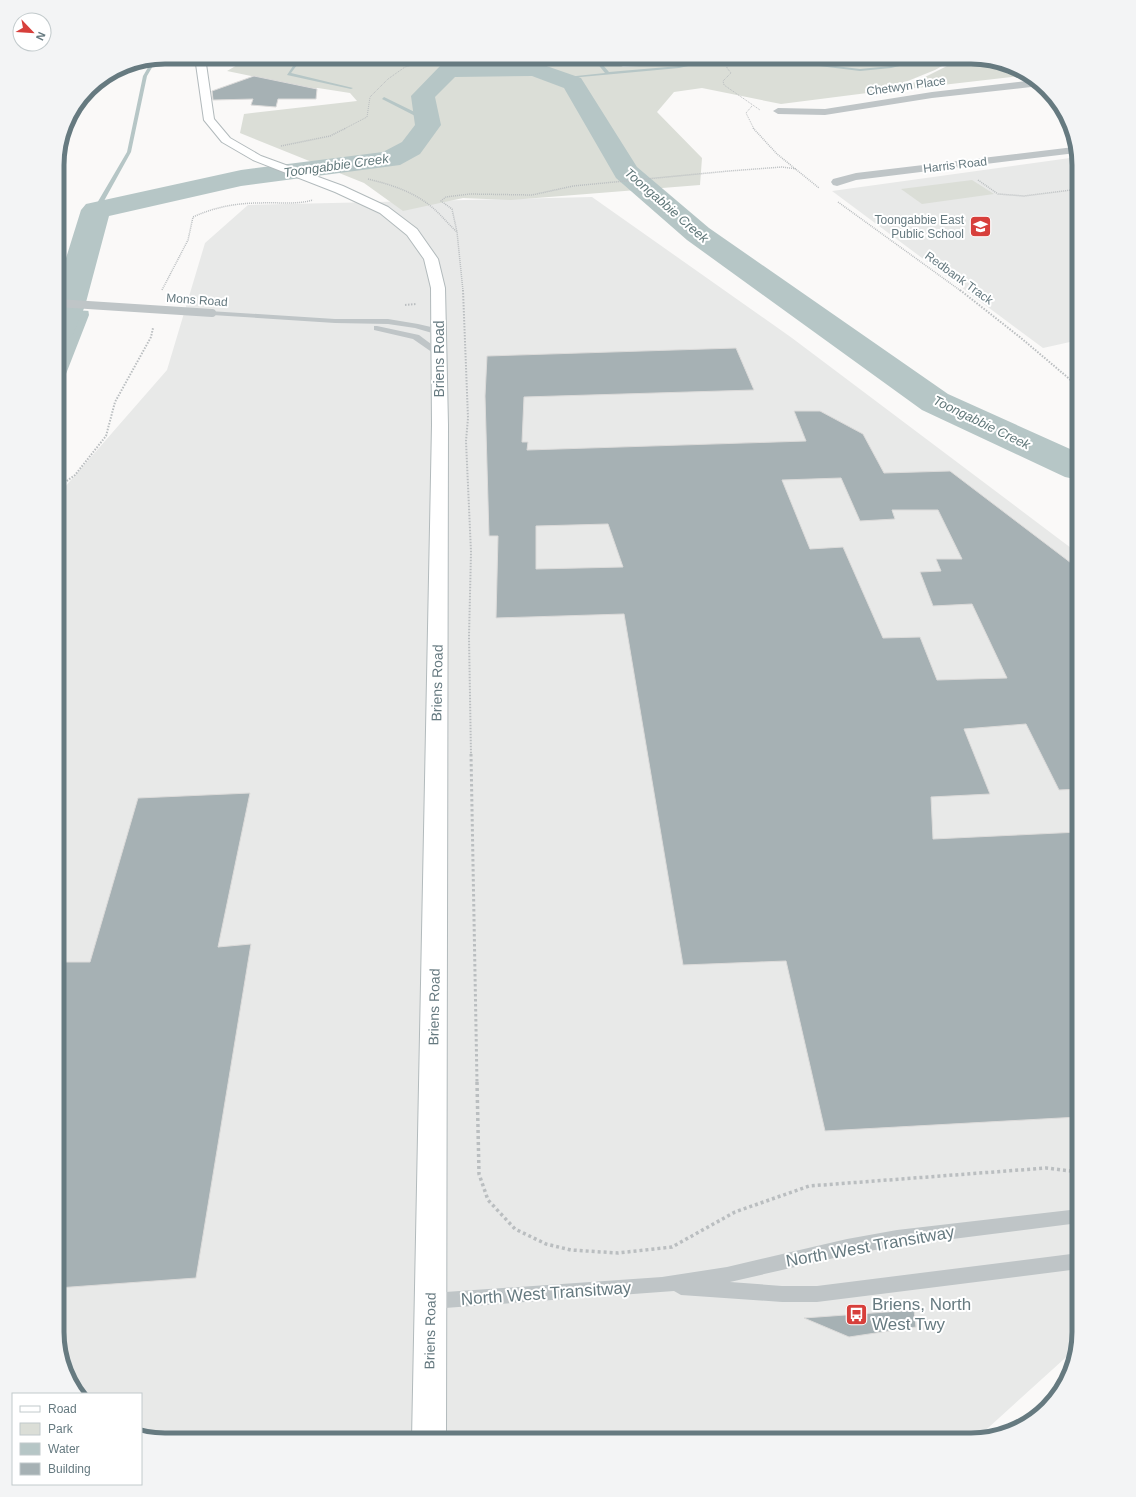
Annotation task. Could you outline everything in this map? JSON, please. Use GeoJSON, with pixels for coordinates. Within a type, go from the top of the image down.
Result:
{"type":"FeatureCollection","features":[{"type":"Feature","properties":{"kind":"street","name":"Briens Road"},"geometry":{"type":"LineString","coordinates":[[201,64],[209,120],[226,140],[257,158],[339,189],[384,210],[412,232],[431,260],[438,288],[440,425],[429,1433]]}},
{"type":"Feature","properties":{"kind":"street","name":"Chetwyn Place"},"geometry":{"type":"LineString","coordinates":[[778,111],[825,112],[932,95],[1031,84]]}},
{"type":"Feature","properties":{"kind":"street","name":"Harris Road"},"geometry":{"type":"LineString","coordinates":[[837,182],[856,177],[1071,150]]}},
{"type":"Feature","properties":{"kind":"lane","name":"Mons Road"},"geometry":{"type":"LineString","coordinates":[[64,303],[335,321],[350,320],[402,323],[418,325],[439,343]]}},
{"type":"Feature","properties":{"kind":"lane","name":"Mons Road"},"geometry":{"type":"LineString","coordinates":[[335,321],[350,326],[367,327],[408,334],[422,340],[439,343]]}},
{"type":"Feature","properties":{"kind":"lane","name":"North West Transitway"},"geometry":{"type":"LineString","coordinates":[[430,1301],[662,1285],[727,1275],[847,1247],[897,1238],[1072,1217]]}},
{"type":"Feature","properties":{"kind":"lane","name":"North West Transitway"},"geometry":{"type":"LineString","coordinates":[[662,1285],[782,1294],[817,1294],[1072,1262]]}},
{"type":"Feature","properties":{"kind":"path"},"geometry":{"type":"LineString","coordinates":[[279,147],[330,136],[367,116],[370,97],[388,79],[405,67],[416,64]]}},
{"type":"Feature","properties":{"kind":"path"},"geometry":{"type":"LineString","coordinates":[[587,64],[608,64]]}},
{"type":"Feature","properties":{"kind":"path"},"geometry":{"type":"LineString","coordinates":[[728,64],[727,68],[732,74],[723,81],[724,85],[752,106],[746,113],[749,122],[770,148],[822,189]]}},
{"type":"Feature","properties":{"kind":"path"},"geometry":{"type":"LineString","coordinates":[[797,169],[782,167],[729,171],[573,186],[532,195],[470,194],[446,197],[441,201],[452,209],[457,232],[464,300],[468,418],[466,440],[471,552],[469,637],[479,1174],[488,1200],[515,1230],[546,1244],[571,1250],[618,1253],[672,1247],[735,1212],[809,1186],[1046,1168],[1072,1171]]}},
{"type":"Feature","properties":{"kind":"path"},"geometry":{"type":"LineString","coordinates":[[368,179],[398,188],[427,204],[457,232]]}},
{"type":"Feature","properties":{"kind":"path"},"geometry":{"type":"LineString","coordinates":[[976,179],[998,194],[1024,196],[1072,190]]}},
{"type":"Feature","properties":{"kind":"path","name":"Redbank Track"},"geometry":{"type":"LineString","coordinates":[[834,199],[983,306],[1045,356],[1072,381]]}},
{"type":"Feature","properties":{"kind":"shaded area","name":"Toongabbie East Public School"},"geometry":{"type":"Polygon","coordinates":[[[1071,158],[1072,342],[1043,348],[832,191],[1071,158]]]}},
{"type":"Feature","properties":{"kind":"shaded area"},"geometry":{"type":"Polygon","coordinates":[[[592,197],[792,338],[1072,549],[1071,1345],[1070,1354],[984,1432],[165,1433],[142,1430],[142,1393],[85,1393],[74,1377],[69,1365],[64,1339],[64,488],[167,370],[205,243],[248,205],[592,197]]]}},
{"type":"Feature","properties":{"kind":"green space"},"geometry":{"type":"Polygon","coordinates":[[[239,64],[617,64],[623,67],[670,64],[946,64],[935,70],[883,91],[781,104],[702,88],[674,92],[657,112],[702,158],[700,185],[511,200],[463,198],[403,211],[364,183],[240,133],[244,114],[357,101],[350,93],[310,88],[227,71],[239,64]]]}},
{"type":"Feature","properties":{"kind":"green space"},"geometry":{"type":"Polygon","coordinates":[[[951,64],[978,64],[991,66],[1004,69],[1019,76],[899,90],[951,64]]]}},
{"type":"Feature","properties":{"kind":"green space"},"geometry":{"type":"Polygon","coordinates":[[[972,180],[994,194],[922,204],[901,189],[972,180]]]}},
{"type":"Feature","properties":{"kind":"water"},"geometry":{"type":"Polygon","coordinates":[[[81,263],[89,315],[64,379],[64,279],[81,263]]]}},
{"type":"Feature","properties":{"kind":"pier"},"geometry":{"type":"Polygon","coordinates":[[[64,295],[88,296],[90,311],[64,309],[64,295]]]}},
{"type":"Feature","properties":{"kind":"building"},"geometry":{"type":"Polygon","coordinates":[[[254,76],[317,89],[316,99],[278,99],[276,107],[251,105],[253,99],[213,100],[212,91],[254,76]]]}},
{"type":"Feature","properties":{"kind":"building"},"geometry":{"type":"Polygon","coordinates":[[[736,348],[754,390],[524,397],[522,442],[528,442],[527,450],[806,441],[794,411],[820,411],[863,434],[884,473],[950,471],[1072,564],[1072,789],[1059,790],[1026,724],[964,729],[990,794],[931,797],[933,839],[1072,832],[1072,1117],[825,1131],[786,961],[683,965],[624,614],[496,618],[498,536],[489,536],[485,396],[487,356],[736,348]],[[841,478],[782,480],[810,549],[843,547],[883,638],[920,637],[937,680],[1007,678],[972,604],[933,606],[920,572],[941,571],[936,559],[962,559],[938,510],[892,510],[895,519],[860,521],[841,478]],[[608,524],[536,526],[536,569],[623,567],[608,524]]]}},
{"type":"Feature","properties":{"kind":"building"},"geometry":{"type":"Polygon","coordinates":[[[250,793],[218,947],[251,944],[196,1278],[64,1287],[64,962],[90,962],[138,798],[250,793]]]}},
{"type":"Feature","properties":{"kind":"building"},"geometry":{"type":"Polygon","coordinates":[[[914,1310],[916,1327],[849,1337],[804,1318],[914,1310]]]}},
{"type":"Feature","properties":{"kind":"waterway"},"geometry":{"type":"LineString","coordinates":[[296,64],[288,74],[351,88]]}},
{"type":"Feature","properties":{"kind":"waterway"},"geometry":{"type":"LineString","coordinates":[[600,64],[608,74]]}},
{"type":"Feature","properties":{"kind":"waterway"},"geometry":{"type":"LineString","coordinates":[[608,74],[679,67],[693,64]]}},
{"type":"Feature","properties":{"kind":"waterway"},"geometry":{"type":"LineString","coordinates":[[802,64],[860,70],[904,64]]}},
{"type":"Feature","properties":{"kind":"waterway"},"geometry":{"type":"LineString","coordinates":[[96,210],[129,152],[145,76],[151,65]]}},
{"type":"Feature","properties":{"kind":"waterway","name":"Toongabbie Creek"},"geometry":{"type":"LineString","coordinates":[[64,315],[96,210],[241,178],[390,159],[411,148],[428,125],[423,96],[449,70],[535,69],[573,83],[626,172],[698,234],[935,402],[1072,465]]}},
{"type":"Feature","properties":{"kind":"waterway"},"geometry":{"type":"LineString","coordinates":[[559,78],[608,74]]}},
{"type":"Feature","properties":{"kind":"waterway"},"geometry":{"type":"LineString","coordinates":[[384,98],[427,120]]}},
{"type":"Feature","properties":{"kind":"place","name":"Toongabbie East Public School"},"geometry":{"type":"Point","coordinates":[980,227]}},
{"type":"Feature","properties":{"kind":"place","name":"Briens, North West Twy"},"geometry":{"type":"Point","coordinates":[856,1314]}}]}
